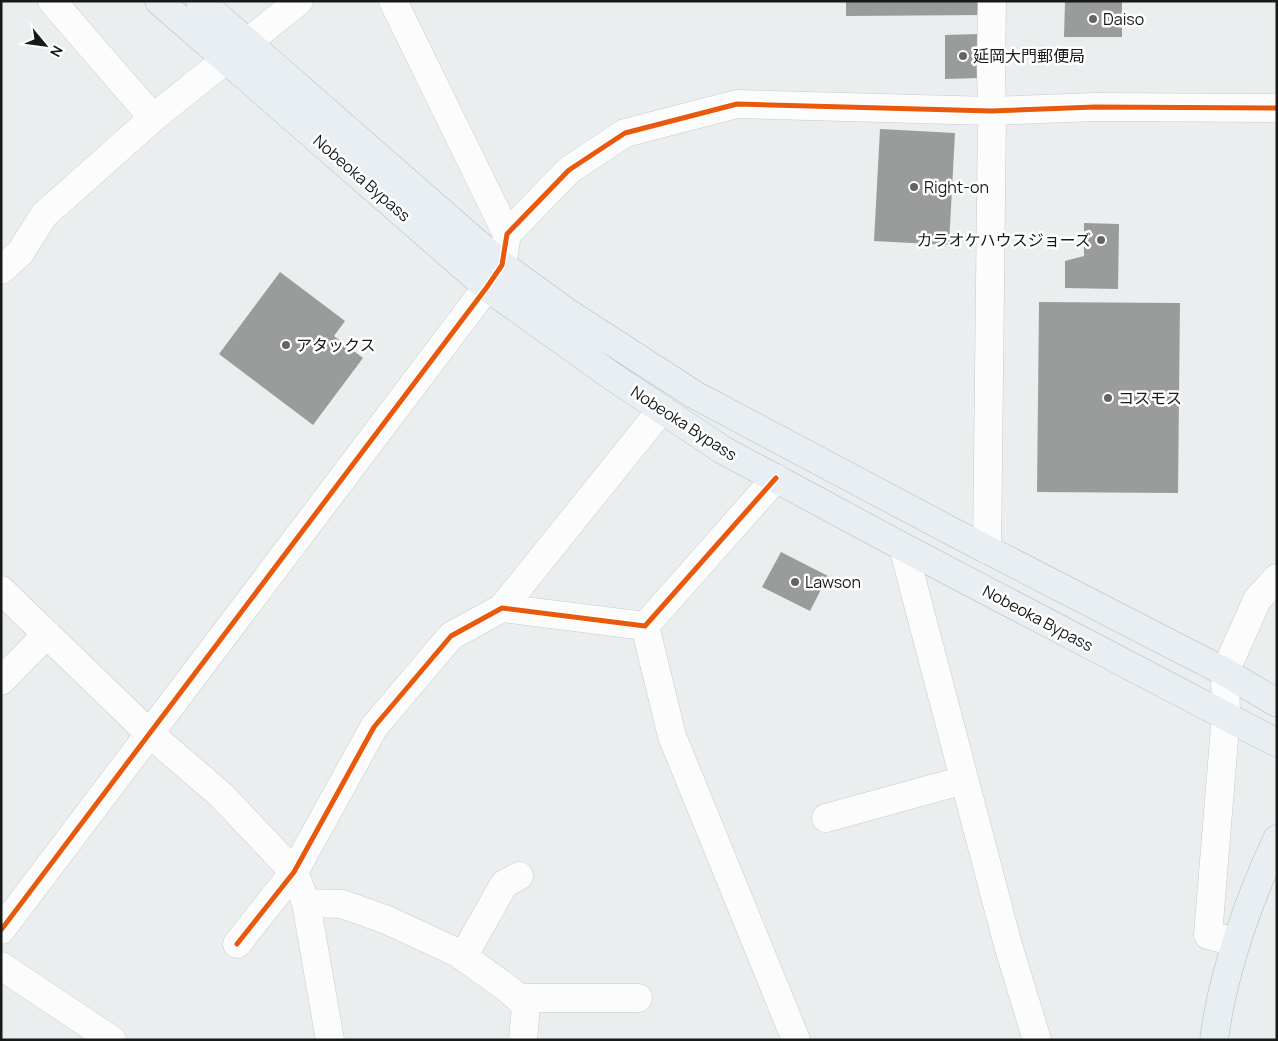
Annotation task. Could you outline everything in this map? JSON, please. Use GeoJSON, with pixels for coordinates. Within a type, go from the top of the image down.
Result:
{"type":"FeatureCollection","features":[{"type":"Feature","properties":{"kind":"highway","name":"Nobeoka Bypass"},"geometry":{"type":"LineString","coordinates":[[159,1],[487,287],[616,379],[720,449],[1277,743]]}},
{"type":"Feature","properties":{"kind":"highway","name":"Nobeoka Bypass"},"geometry":{"type":"LineString","coordinates":[[200,1],[502,265],[568,313],[695,395],[987,550],[1225,672],[1277,703]]}},
{"type":"Feature","properties":{"kind":"highway"},"geometry":{"type":"LineString","coordinates":[[1214,1040],[1235,942],[1277,838]]}},
{"type":"Feature","properties":{"kind":"street"},"geometry":{"type":"LineString","coordinates":[[52,1],[153,118]]}},
{"type":"Feature","properties":{"kind":"street"},"geometry":{"type":"LineString","coordinates":[[1,270],[20,253],[44,215],[153,118],[300,1]]}},
{"type":"Feature","properties":{"kind":"street"},"geometry":{"type":"LineString","coordinates":[[393,1],[507,234]]}},
{"type":"Feature","properties":{"kind":"street"},"geometry":{"type":"LineString","coordinates":[[987,550],[992,1]]}},
{"type":"Feature","properties":{"kind":"street"},"geometry":{"type":"LineString","coordinates":[[1,930],[487,287],[502,265],[507,234],[569,170],[625,133],[737,104],[992,111],[1095,108],[1277,108]]}},
{"type":"Feature","properties":{"kind":"street"},"geometry":{"type":"LineString","coordinates":[[237,944],[294,872],[374,727],[451,636],[502,608],[662,410]]}},
{"type":"Feature","properties":{"kind":"street"},"geometry":{"type":"LineString","coordinates":[[645,626],[776,478]]}},
{"type":"Feature","properties":{"kind":"street"},"geometry":{"type":"LineString","coordinates":[[903,547],[1008,945],[1037,1040]]}},
{"type":"Feature","properties":{"kind":"street"},"geometry":{"type":"LineString","coordinates":[[1235,942],[1208,935],[1226,716],[1225,672],[1257,600],[1277,578]]}},
{"type":"Feature","properties":{"kind":"street"},"geometry":{"type":"LineString","coordinates":[[1,590],[150,734],[221,796],[294,872],[306,903],[330,1040]]}},
{"type":"Feature","properties":{"kind":"street"},"geometry":{"type":"LineString","coordinates":[[502,608],[645,626]]}},
{"type":"Feature","properties":{"kind":"street"},"geometry":{"type":"LineString","coordinates":[[645,626],[672,736],[796,1040]]}},
{"type":"Feature","properties":{"kind":"street"},"geometry":{"type":"LineString","coordinates":[[1,681],[47,634]]}},
{"type":"Feature","properties":{"kind":"street"},"geometry":{"type":"LineString","coordinates":[[826,818],[964,780]]}},
{"type":"Feature","properties":{"kind":"street"},"geometry":{"type":"LineString","coordinates":[[463,957],[504,884],[519,876]]}},
{"type":"Feature","properties":{"kind":"street"},"geometry":{"type":"LineString","coordinates":[[306,903],[342,904],[360,910],[387,920],[463,957],[526,1005],[523,1040]]}},
{"type":"Feature","properties":{"kind":"street"},"geometry":{"type":"LineString","coordinates":[[1,966],[112,1040]]}},
{"type":"Feature","properties":{"kind":"street"},"geometry":{"type":"LineString","coordinates":[[518,998],[638,998]]}},
{"type":"Feature","properties":{"kind":"building"},"geometry":{"type":"Polygon","coordinates":[[[846,1],[984,1],[984,15],[846,16],[846,1]]]}},
{"type":"Feature","properties":{"kind":"building","name":"Daiso"},"geometry":{"type":"Polygon","coordinates":[[[1065,1],[1122,1],[1122,37],[1064,37],[1065,1]]]}},
{"type":"Feature","properties":{"kind":"building","name":"延岡大門郵便局"},"geometry":{"type":"Polygon","coordinates":[[[980,34],[980,78],[945,79],[945,35],[980,34]]]}},
{"type":"Feature","properties":{"kind":"building","name":"Right-on"},"geometry":{"type":"Polygon","coordinates":[[[880,129],[955,133],[949,245],[874,241],[880,129]]]}},
{"type":"Feature","properties":{"kind":"building","name":"カラオケハウスジョーズ"},"geometry":{"type":"Polygon","coordinates":[[[1084,223],[1119,224],[1118,289],[1065,288],[1065,261],[1084,256],[1084,223]]]}},
{"type":"Feature","properties":{"kind":"building","name":"アタックス"},"geometry":{"type":"Polygon","coordinates":[[[280,272],[345,321],[334,336],[363,358],[313,425],[219,354],[280,272]]]}},
{"type":"Feature","properties":{"kind":"building","name":"コスモス"},"geometry":{"type":"Polygon","coordinates":[[[1039,302],[1180,303],[1178,493],[1037,492],[1039,302]]]}},
{"type":"Feature","properties":{"kind":"building","name":"Lawson"},"geometry":{"type":"Polygon","coordinates":[[[781,552],[828,576],[810,611],[762,587],[781,552]]]}},
{"type":"Feature","properties":{"kind":"cycle path"},"geometry":{"type":"LineString","coordinates":[[1,930],[487,287],[502,265],[507,234],[569,170],[625,133],[737,104],[992,111],[1095,107],[1277,108]]}},
{"type":"Feature","properties":{"kind":"cycle path"},"geometry":{"type":"LineString","coordinates":[[237,944],[294,872],[374,727],[451,636],[502,608],[645,626],[776,478]]}},
{"type":"Feature","properties":{"kind":"place","name":"Daiso"},"geometry":{"type":"Point","coordinates":[1093,19]}},
{"type":"Feature","properties":{"kind":"place","name":"延岡大門郵便局"},"geometry":{"type":"Point","coordinates":[963,56]}},
{"type":"Feature","properties":{"kind":"place","name":"Right-on"},"geometry":{"type":"Point","coordinates":[914,187]}},
{"type":"Feature","properties":{"kind":"place","name":"カラオケハウスジョーズ"},"geometry":{"type":"Point","coordinates":[1101,240]}},
{"type":"Feature","properties":{"kind":"place","name":"アタックス"},"geometry":{"type":"Point","coordinates":[286,345]}},
{"type":"Feature","properties":{"kind":"place","name":"コスモス"},"geometry":{"type":"Point","coordinates":[1108,398]}},
{"type":"Feature","properties":{"kind":"place","name":"Lawson"},"geometry":{"type":"Point","coordinates":[795,582]}}]}
